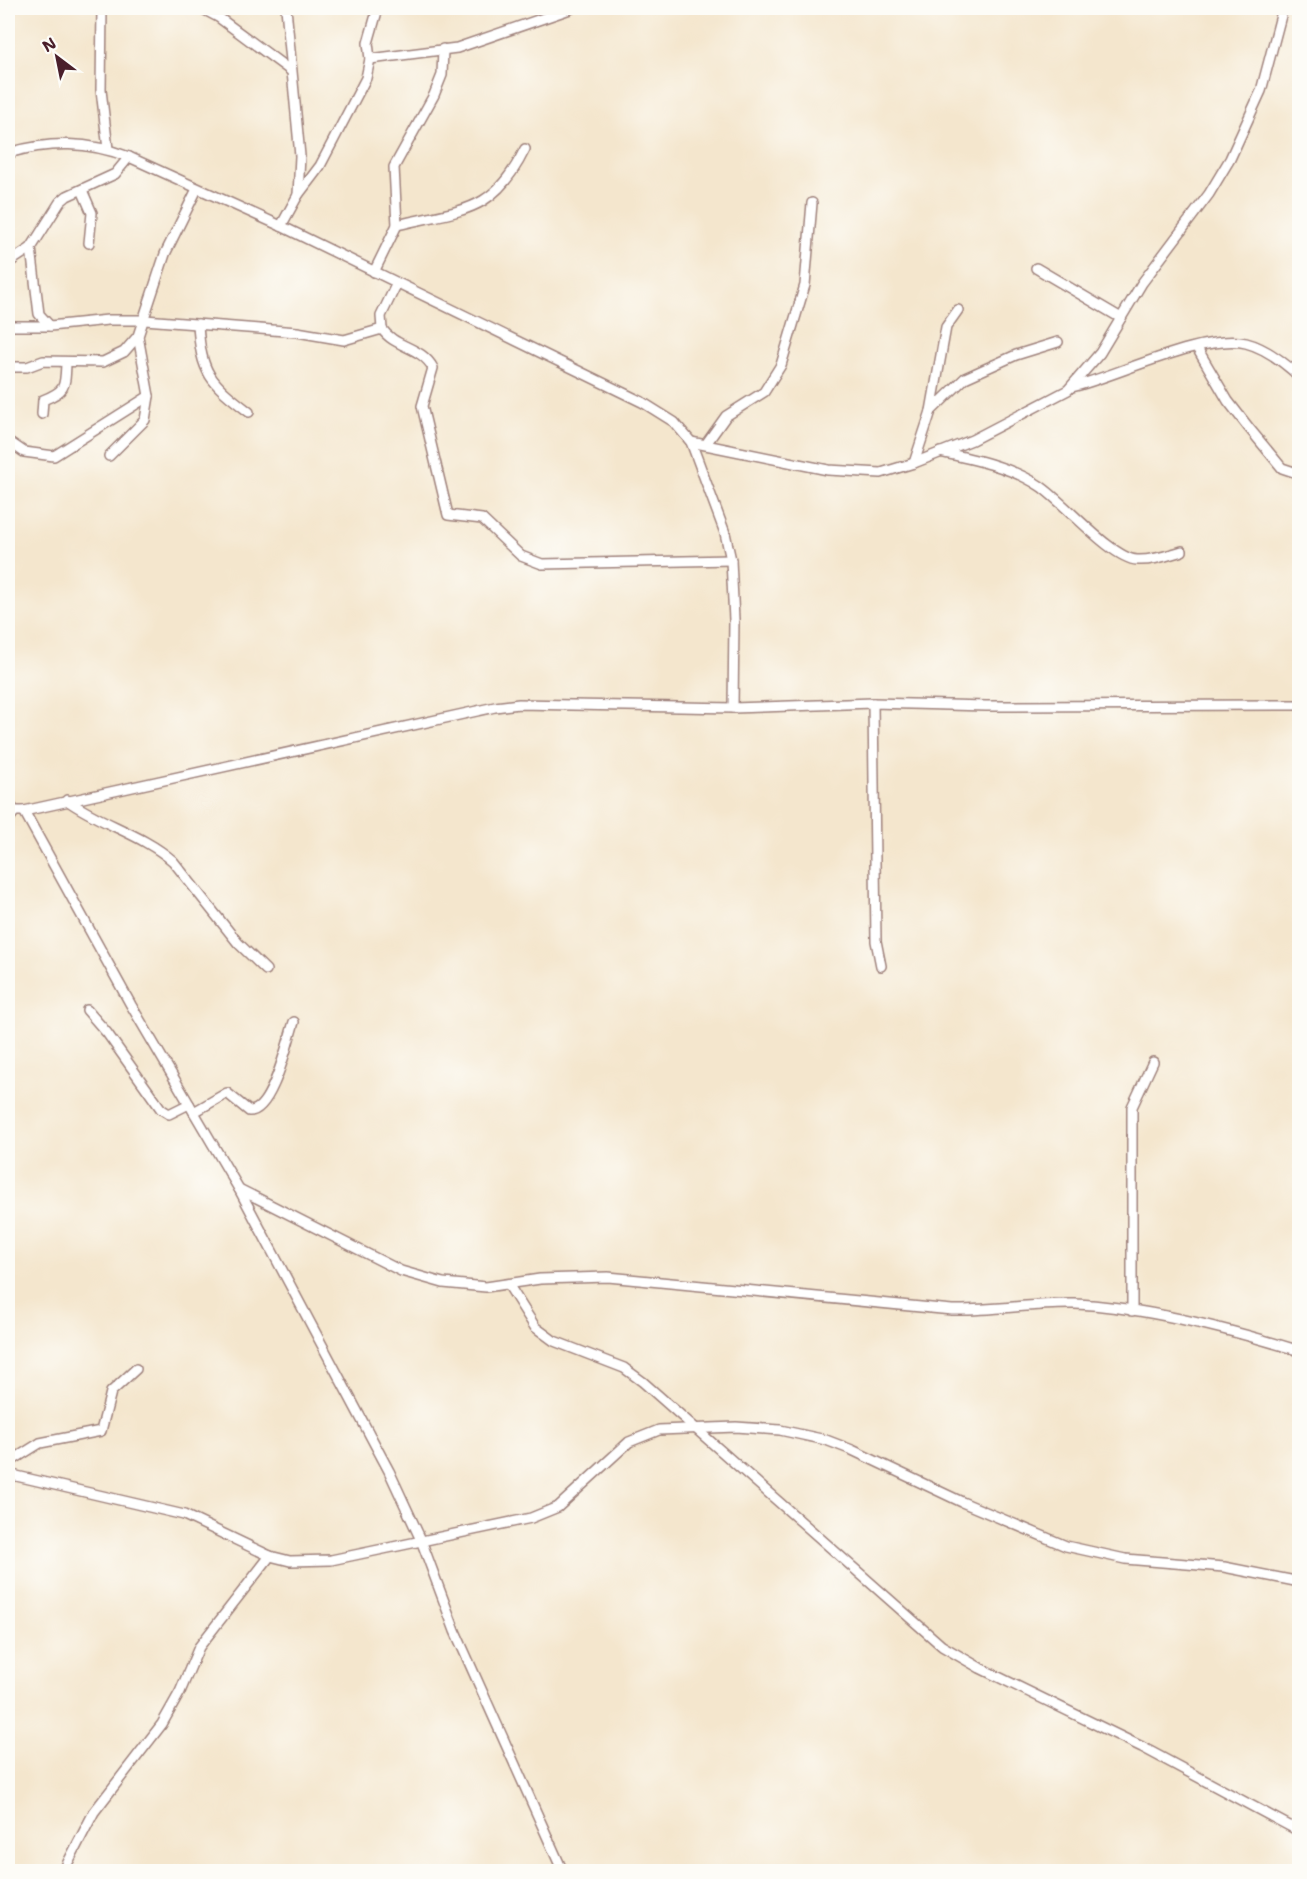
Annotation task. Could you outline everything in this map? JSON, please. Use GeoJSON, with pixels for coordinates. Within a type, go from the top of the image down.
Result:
{"type":"FeatureCollection","features":[{"type":"Feature","properties":{"kind":"street"},"geometry":{"type":"LineString","coordinates":[[102,8],[101,90],[108,149]]}},
{"type":"Feature","properties":{"kind":"street"},"geometry":{"type":"LineString","coordinates":[[201,8],[218,17],[264,54],[291,71]]}},
{"type":"Feature","properties":{"kind":"street"},"geometry":{"type":"LineString","coordinates":[[286,8],[300,156],[298,195]]}},
{"type":"Feature","properties":{"kind":"street"},"geometry":{"type":"LineString","coordinates":[[281,226],[298,195],[320,166],[366,78],[370,59],[368,43],[378,8]]}},
{"type":"Feature","properties":{"kind":"street"},"geometry":{"type":"LineString","coordinates":[[1072,387],[1100,353],[1142,283],[1209,194],[1230,159],[1261,91],[1283,8]]}},
{"type":"Feature","properties":{"kind":"street"},"geometry":{"type":"LineString","coordinates":[[370,59],[457,48],[570,9]]}},
{"type":"Feature","properties":{"kind":"street"},"geometry":{"type":"LineString","coordinates":[[374,272],[398,225],[394,167],[434,95],[442,75],[443,49]]}},
{"type":"Feature","properties":{"kind":"street"},"geometry":{"type":"LineString","coordinates":[[8,153],[39,144],[79,143],[108,149],[129,157],[281,226],[642,402],[674,422],[691,442],[715,503],[731,560],[735,620],[733,708]]}},
{"type":"Feature","properties":{"kind":"street"},"geometry":{"type":"LineString","coordinates":[[398,225],[462,212],[485,200],[514,172],[525,149]]}},
{"type":"Feature","properties":{"kind":"street"},"geometry":{"type":"LineString","coordinates":[[8,263],[31,248],[60,202],[115,174],[129,157]]}},
{"type":"Feature","properties":{"kind":"street"},"geometry":{"type":"LineString","coordinates":[[8,367],[27,367],[43,361],[66,363],[109,360],[124,352],[138,336],[165,254],[197,189]]}},
{"type":"Feature","properties":{"kind":"street"},"geometry":{"type":"LineString","coordinates":[[82,190],[92,213],[90,243]]}},
{"type":"Feature","properties":{"kind":"street"},"geometry":{"type":"LineString","coordinates":[[706,444],[726,416],[764,392],[781,364],[805,285],[812,203]]}},
{"type":"Feature","properties":{"kind":"street"},"geometry":{"type":"LineString","coordinates":[[31,248],[39,314],[50,326]]}},
{"type":"Feature","properties":{"kind":"street"},"geometry":{"type":"LineString","coordinates":[[1036,268],[1121,318]]}},
{"type":"Feature","properties":{"kind":"street"},"geometry":{"type":"LineString","coordinates":[[397,283],[381,316],[382,329],[394,341],[420,352],[433,368],[422,406],[448,515],[482,519],[521,556],[542,564],[731,560]]}},
{"type":"Feature","properties":{"kind":"street"},"geometry":{"type":"LineString","coordinates":[[914,464],[931,411],[946,327],[958,310]]}},
{"type":"Feature","properties":{"kind":"street"},"geometry":{"type":"LineString","coordinates":[[8,326],[50,326],[108,320],[145,320],[297,332],[344,340],[382,329]]}},
{"type":"Feature","properties":{"kind":"street"},"geometry":{"type":"LineString","coordinates":[[198,324],[200,354],[210,378],[249,412]]}},
{"type":"Feature","properties":{"kind":"street"},"geometry":{"type":"LineString","coordinates":[[110,456],[145,420],[149,396],[138,336]]}},
{"type":"Feature","properties":{"kind":"street"},"geometry":{"type":"LineString","coordinates":[[691,442],[828,470],[881,473],[914,464],[997,428],[1072,387],[1162,356],[1230,341],[1248,343],[1278,359],[1299,377]]}},
{"type":"Feature","properties":{"kind":"street"},"geometry":{"type":"LineString","coordinates":[[931,411],[965,378],[1016,355],[1058,342]]}},
{"type":"Feature","properties":{"kind":"street"},"geometry":{"type":"LineString","coordinates":[[1197,348],[1228,401],[1249,429],[1282,468],[1299,474]]}},
{"type":"Feature","properties":{"kind":"street"},"geometry":{"type":"LineString","coordinates":[[42,414],[43,400],[59,393],[65,385],[66,363]]}},
{"type":"Feature","properties":{"kind":"street"},"geometry":{"type":"LineString","coordinates":[[8,441],[24,453],[54,456],[149,396]]}},
{"type":"Feature","properties":{"kind":"street"},"geometry":{"type":"LineString","coordinates":[[940,452],[986,462],[1030,481],[1070,510],[1106,544],[1129,559],[1144,560],[1182,551]]}},
{"type":"Feature","properties":{"kind":"street"},"geometry":{"type":"LineString","coordinates":[[873,703],[876,941],[881,966]]}},
{"type":"Feature","properties":{"kind":"street"},"geometry":{"type":"LineString","coordinates":[[8,820],[20,811],[67,800],[495,707],[519,704],[733,708],[873,703],[986,706],[1299,705]]}},
{"type":"Feature","properties":{"kind":"street"},"geometry":{"type":"LineString","coordinates":[[67,800],[88,815],[144,841],[167,855],[199,890],[238,943],[266,970]]}},
{"type":"Feature","properties":{"kind":"street"},"geometry":{"type":"LineString","coordinates":[[8,803],[20,811],[239,1189],[389,1471],[421,1540],[455,1631],[563,1872]]}},
{"type":"Feature","properties":{"kind":"street"},"geometry":{"type":"LineString","coordinates":[[87,1010],[107,1033],[161,1109],[169,1114],[191,1108],[227,1093],[249,1111],[259,1109],[269,1096],[276,1080],[294,1022]]}},
{"type":"Feature","properties":{"kind":"street"},"geometry":{"type":"LineString","coordinates":[[1132,1311],[1132,1107],[1153,1062]]}},
{"type":"Feature","properties":{"kind":"street"},"geometry":{"type":"LineString","coordinates":[[239,1189],[401,1270],[465,1287],[564,1277],[608,1277],[952,1310],[992,1311],[1074,1304],[1132,1311],[1230,1332],[1299,1351]]}},
{"type":"Feature","properties":{"kind":"street"},"geometry":{"type":"LineString","coordinates":[[508,1284],[524,1313],[535,1327],[554,1341],[585,1356],[624,1368],[698,1428],[942,1646],[980,1668],[1243,1799],[1298,1830]]}},
{"type":"Feature","properties":{"kind":"street"},"geometry":{"type":"LineString","coordinates":[[8,1463],[40,1443],[101,1431],[111,1392],[136,1369]]}},
{"type":"Feature","properties":{"kind":"street"},"geometry":{"type":"LineString","coordinates":[[8,1474],[184,1515],[270,1556],[290,1561],[331,1560],[531,1518],[558,1507],[629,1442],[659,1430],[698,1428],[780,1430],[826,1440],[852,1450],[1065,1546],[1125,1559],[1224,1567],[1299,1582]]}},
{"type":"Feature","properties":{"kind":"street"},"geometry":{"type":"LineString","coordinates":[[63,1872],[94,1812],[162,1724],[180,1692],[199,1647],[270,1556]]}}]}
